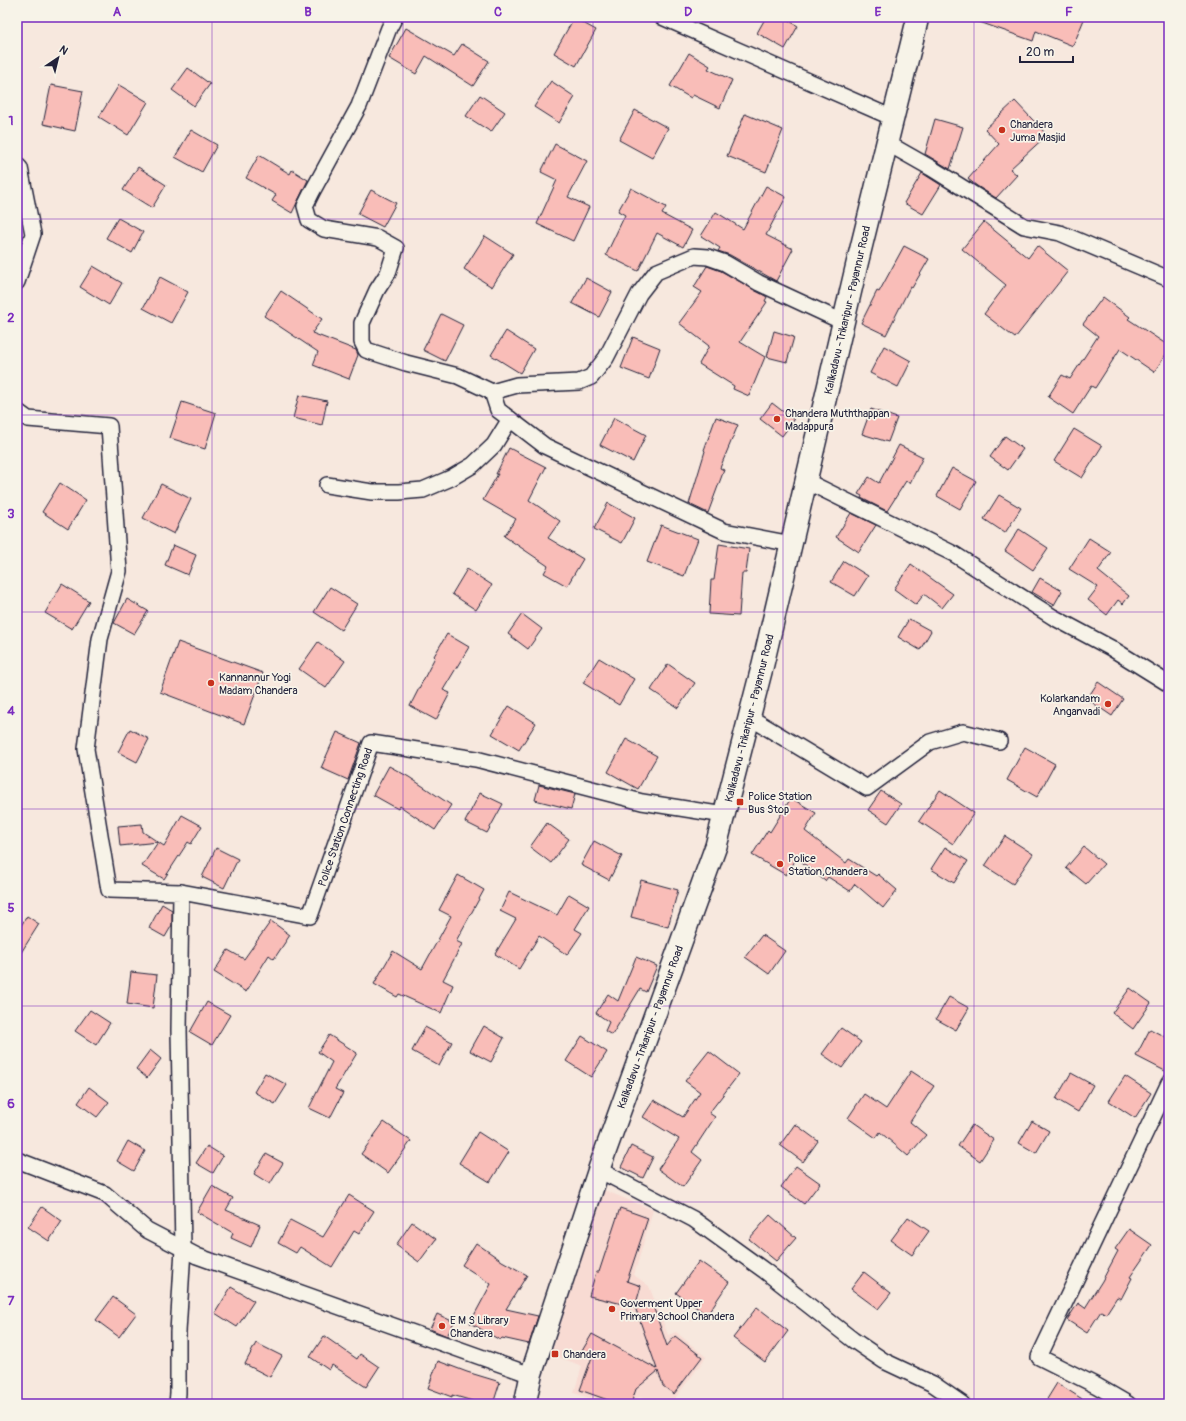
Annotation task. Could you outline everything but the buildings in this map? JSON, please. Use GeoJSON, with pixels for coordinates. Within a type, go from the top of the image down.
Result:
{"type":"FeatureCollection","features":[{"type":"Feature","properties":{"kind":"main road","name":"Kalikadavu -Trikaripur - Payannur Road"},"geometry":{"type":"LineString","coordinates":[[525,1404],[530,1374],[599,1170],[716,846],[763,664],[843,322],[918,17]]}},
{"type":"Feature","properties":{"kind":"street"},"geometry":{"type":"LineString","coordinates":[[396,17],[389,28],[358,106],[305,206],[309,220],[324,229],[378,238],[396,248],[388,273],[362,323],[362,342],[366,350],[406,363],[458,376],[492,392],[517,385],[579,382],[591,377],[606,358],[639,294],[656,272],[694,256],[708,257],[726,263],[760,283],[843,322]]}},
{"type":"Feature","properties":{"kind":"street"},"geometry":{"type":"LineString","coordinates":[[662,17],[893,118]]}},
{"type":"Feature","properties":{"kind":"street"},"geometry":{"type":"LineString","coordinates":[[887,143],[931,168],[1024,226],[1060,233],[1169,279]]}},
{"type":"Feature","properties":{"kind":"street"},"geometry":{"type":"LineString","coordinates":[[17,165],[20,168],[33,234],[17,282]]}},
{"type":"Feature","properties":{"kind":"street"},"geometry":{"type":"LineString","coordinates":[[492,392],[498,410],[545,446],[724,531],[792,544]]}},
{"type":"Feature","properties":{"kind":"street"},"geometry":{"type":"LineString","coordinates":[[17,412],[28,418],[109,426],[119,571],[100,639],[86,749],[109,890],[181,892],[179,1030],[183,1249],[178,1332],[177,1404]]}},
{"type":"Feature","properties":{"kind":"street"},"geometry":{"type":"LineString","coordinates":[[327,485],[372,492],[424,490],[451,478],[473,465],[494,445],[510,419]]}},
{"type":"Feature","properties":{"kind":"street"},"geometry":{"type":"LineString","coordinates":[[806,481],[954,554],[1053,617],[1112,648],[1169,684]]}},
{"type":"Feature","properties":{"kind":"street"},"geometry":{"type":"LineString","coordinates":[[749,717],[867,788],[930,742],[962,732],[999,741]]}},
{"type":"Feature","properties":{"kind":"street","name":"Police Station Connecting Road"},"geometry":{"type":"LineString","coordinates":[[181,892],[310,916],[371,743],[476,760],[642,802],[724,815]]}},
{"type":"Feature","properties":{"kind":"street"},"geometry":{"type":"LineString","coordinates":[[1128,1404],[1097,1386],[1039,1357],[1169,1083]]}},
{"type":"Feature","properties":{"kind":"street"},"geometry":{"type":"LineString","coordinates":[[17,1160],[105,1194],[147,1230],[197,1256],[530,1374]]}},
{"type":"Feature","properties":{"kind":"street"},"geometry":{"type":"LineString","coordinates":[[599,1170],[693,1219],[764,1271],[853,1340],[884,1361],[933,1384],[962,1404]]}},
{"type":"Feature","properties":{"kind":"shaded area","name":"Goverment Upper Primary School Chandera"},"geometry":{"type":"Polygon","coordinates":[[[604,1190],[653,1210],[634,1275],[649,1286],[668,1335],[676,1332],[706,1357],[671,1404],[653,1404],[639,1397],[635,1404],[607,1404],[574,1393],[582,1366],[551,1354],[604,1190]]]}},
{"type":"Feature","properties":{"kind":"place","name":"Chandera Juma Masjid"},"geometry":{"type":"Point","coordinates":[1002,130]}},
{"type":"Feature","properties":{"kind":"place","name":"Chandera Muththappan Madappura"},"geometry":{"type":"Point","coordinates":[777,419]}},
{"type":"Feature","properties":{"kind":"place","name":"Kannannur Yogi Madam Chandera"},"geometry":{"type":"Point","coordinates":[211,683]}},
{"type":"Feature","properties":{"kind":"place","name":"Kolarkandam Anganvadi"},"geometry":{"type":"Point","coordinates":[1108,704]}},
{"type":"Feature","properties":{"kind":"place","name":"Police Station Bus Stop"},"geometry":{"type":"Point","coordinates":[740,802]}},
{"type":"Feature","properties":{"kind":"place","name":"Police Station,Chandera"},"geometry":{"type":"Point","coordinates":[780,864]}},
{"type":"Feature","properties":{"kind":"place","name":"Goverment Upper Primary School Chandera"},"geometry":{"type":"Point","coordinates":[612,1309]}},
{"type":"Feature","properties":{"kind":"place","name":"E M S Library Chandera"},"geometry":{"type":"Point","coordinates":[442,1326]}},
{"type":"Feature","properties":{"kind":"place","name":"Chandera"},"geometry":{"type":"Point","coordinates":[555,1354]}}]}
